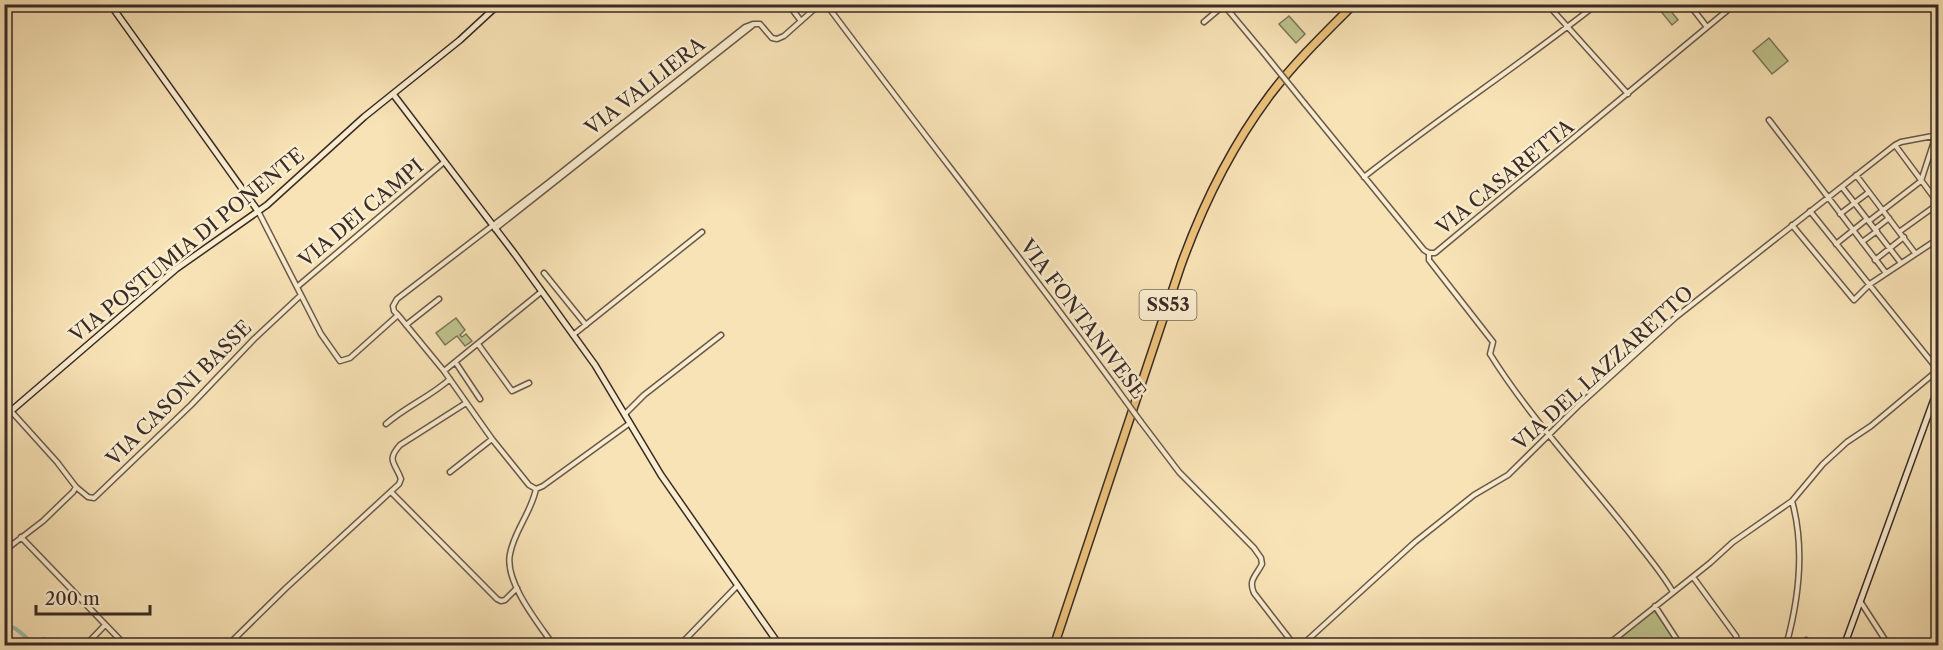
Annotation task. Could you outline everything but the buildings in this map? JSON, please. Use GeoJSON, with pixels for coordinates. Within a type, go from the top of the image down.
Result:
{"type":"FeatureCollection","features":[{"type":"Feature","properties":{"kind":"highway","name":"SS53"},"geometry":{"type":"LineString","coordinates":[[1054,645],[1181,265],[1209,196],[1233,149],[1271,93],[1354,4]]}},
{"type":"Feature","properties":{"kind":"main road"},"geometry":{"type":"LineString","coordinates":[[110,4],[258,211]]}},
{"type":"Feature","properties":{"kind":"main road","name":"VIA POSTUMIA DI PONENTE"},"geometry":{"type":"LineString","coordinates":[[4,417],[176,269],[258,211],[364,117],[497,5]]}},
{"type":"Feature","properties":{"kind":"main road"},"geometry":{"type":"LineString","coordinates":[[393,94],[573,335],[625,414],[661,475],[780,645]]}},
{"type":"Feature","properties":{"kind":"main road"},"geometry":{"type":"LineString","coordinates":[[1844,645],[1938,388]]}},
{"type":"Feature","properties":{"kind":"street"},"geometry":{"type":"LineString","coordinates":[[788,4],[801,21],[820,4]]}},
{"type":"Feature","properties":{"kind":"street","name":"VIA FONTANIVESE"},"geometry":{"type":"LineString","coordinates":[[826,4],[871,66],[1036,279],[1179,472],[1254,548],[1262,564],[1253,577],[1251,586],[1295,645]]}},
{"type":"Feature","properties":{"kind":"street"},"geometry":{"type":"LineString","coordinates":[[1547,4],[1628,94]]}},
{"type":"Feature","properties":{"kind":"street"},"geometry":{"type":"LineString","coordinates":[[1364,177],[1597,4]]}},
{"type":"Feature","properties":{"kind":"street"},"geometry":{"type":"LineString","coordinates":[[1689,4],[1707,27]]}},
{"type":"Feature","properties":{"kind":"street","name":"VIA CASARETTA"},"geometry":{"type":"LineString","coordinates":[[1223,5],[1394,214],[1429,253],[1436,253],[1735,4]]}},
{"type":"Feature","properties":{"kind":"street"},"geometry":{"type":"LineString","coordinates":[[1204,22],[1223,5]]}},
{"type":"Feature","properties":{"kind":"street","name":"VIA VALLIERA"},"geometry":{"type":"LineString","coordinates":[[398,315],[393,311],[397,299],[494,227],[753,24],[760,24],[772,38],[777,39],[801,21]]}},
{"type":"Feature","properties":{"kind":"street"},"geometry":{"type":"LineString","coordinates":[[1770,120],[1886,273]]}},
{"type":"Feature","properties":{"kind":"street"},"geometry":{"type":"LineString","coordinates":[[1836,244],[1921,181],[1937,135]]}},
{"type":"Feature","properties":{"kind":"street","name":"VIA DEL LAZZARETTO"},"geometry":{"type":"LineString","coordinates":[[1301,645],[1415,542],[1474,495],[1508,475],[1548,434],[1676,317],[1895,145],[1937,135]]}},
{"type":"Feature","properties":{"kind":"street"},"geometry":{"type":"LineString","coordinates":[[1895,145],[1938,204],[1899,231]]}},
{"type":"Feature","properties":{"kind":"street","name":"VIA DEI CAMPI"},"geometry":{"type":"LineString","coordinates":[[297,287],[444,162]]}},
{"type":"Feature","properties":{"kind":"street"},"geometry":{"type":"LineString","coordinates":[[1856,175],[1916,253]]}},
{"type":"Feature","properties":{"kind":"street"},"geometry":{"type":"LineString","coordinates":[[1842,187],[1901,263]]}},
{"type":"Feature","properties":{"kind":"street"},"geometry":{"type":"LineString","coordinates":[[1840,214],[1869,192]]}},
{"type":"Feature","properties":{"kind":"street"},"geometry":{"type":"LineString","coordinates":[[258,211],[321,334],[340,361],[350,358],[398,315],[444,371],[492,439],[529,485],[536,489]]}},
{"type":"Feature","properties":{"kind":"street"},"geometry":{"type":"LineString","coordinates":[[1606,645],[1693,577],[1733,542],[1792,501],[1823,464],[1847,442],[1871,426],[1938,370],[1810,211]]}},
{"type":"Feature","properties":{"kind":"street"},"geometry":{"type":"LineString","coordinates":[[1862,242],[1889,218]]}},
{"type":"Feature","properties":{"kind":"street"},"geometry":{"type":"LineString","coordinates":[[1792,225],[1854,300],[1870,284],[1938,239]]}},
{"type":"Feature","properties":{"kind":"street"},"geometry":{"type":"LineString","coordinates":[[573,335],[702,232]]}},
{"type":"Feature","properties":{"kind":"street"},"geometry":{"type":"LineString","coordinates":[[1875,260],[1904,237]]}},
{"type":"Feature","properties":{"kind":"street"},"geometry":{"type":"LineString","coordinates":[[1429,253],[1430,260],[1493,342],[1490,354],[1497,366],[1548,434],[1620,521],[1673,592]]}},
{"type":"Feature","properties":{"kind":"street"},"geometry":{"type":"LineString","coordinates":[[544,273],[586,325]]}},
{"type":"Feature","properties":{"kind":"street"},"geometry":{"type":"LineString","coordinates":[[444,371],[541,292]]}},
{"type":"Feature","properties":{"kind":"street","name":"VIA CASONI BASSE"},"geometry":{"type":"LineString","coordinates":[[76,487],[88,498],[94,498],[301,295]]}},
{"type":"Feature","properties":{"kind":"street"},"geometry":{"type":"LineString","coordinates":[[406,325],[439,299]]}},
{"type":"Feature","properties":{"kind":"street"},"geometry":{"type":"LineString","coordinates":[[625,414],[645,395],[721,335]]}},
{"type":"Feature","properties":{"kind":"street"},"geometry":{"type":"LineString","coordinates":[[478,344],[512,391],[529,383]]}},
{"type":"Feature","properties":{"kind":"street"},"geometry":{"type":"LineString","coordinates":[[456,363],[480,399]]}},
{"type":"Feature","properties":{"kind":"street"},"geometry":{"type":"LineString","coordinates":[[386,424],[450,380]]}},
{"type":"Feature","properties":{"kind":"street"},"geometry":{"type":"LineString","coordinates":[[227,645],[286,588],[392,493],[401,479],[392,460],[393,453],[400,445],[466,403]]}},
{"type":"Feature","properties":{"kind":"street"},"geometry":{"type":"LineString","coordinates":[[4,551],[43,521],[76,487],[57,462],[11,411]]}},
{"type":"Feature","properties":{"kind":"street"},"geometry":{"type":"LineString","coordinates":[[536,489],[630,423]]}},
{"type":"Feature","properties":{"kind":"street"},"geometry":{"type":"LineString","coordinates":[[450,472],[492,439]]}},
{"type":"Feature","properties":{"kind":"street"},"geometry":{"type":"LineString","coordinates":[[536,489],[533,503],[510,554],[509,564],[517,588],[554,645]]}},
{"type":"Feature","properties":{"kind":"street"},"geometry":{"type":"LineString","coordinates":[[392,493],[497,599],[505,600],[517,588]]}},
{"type":"Feature","properties":{"kind":"street"},"geometry":{"type":"LineString","coordinates":[[1786,645],[1794,616],[1799,568],[1797,520],[1792,501]]}},
{"type":"Feature","properties":{"kind":"street"},"geometry":{"type":"LineString","coordinates":[[21,537],[126,645]]}},
{"type":"Feature","properties":{"kind":"street"},"geometry":{"type":"LineString","coordinates":[[1693,577],[1736,636],[1738,645]]}},
{"type":"Feature","properties":{"kind":"street"},"geometry":{"type":"LineString","coordinates":[[679,645],[737,586]]}},
{"type":"Feature","properties":{"kind":"street"},"geometry":{"type":"LineString","coordinates":[[1860,601],[1889,645]]}},
{"type":"Feature","properties":{"kind":"street"},"geometry":{"type":"LineString","coordinates":[[1655,606],[1682,645]]}},
{"type":"Feature","properties":{"kind":"street"},"geometry":{"type":"LineString","coordinates":[[85,645],[105,625]]}},
{"type":"Feature","properties":{"kind":"street"},"geometry":{"type":"LineString","coordinates":[[1806,640],[1808,645]]}},
{"type":"Feature","properties":{"kind":"green space"},"geometry":{"type":"Polygon","coordinates":[[[1666,5],[1678,20],[1672,25],[1659,9],[1666,5]]]}},
{"type":"Feature","properties":{"kind":"green space"},"geometry":{"type":"Polygon","coordinates":[[[1289,16],[1305,34],[1296,43],[1279,24],[1289,16]]]}},
{"type":"Feature","properties":{"kind":"green space"},"geometry":{"type":"Polygon","coordinates":[[[1769,38],[1788,61],[1772,74],[1753,51],[1769,38]]]}},
{"type":"Feature","properties":{"kind":"green space"},"geometry":{"type":"Polygon","coordinates":[[[456,318],[465,330],[460,335],[462,337],[466,334],[472,341],[465,346],[457,336],[445,345],[436,333],[456,318]]]}},
{"type":"Feature","properties":{"kind":"green space"},"geometry":{"type":"Polygon","coordinates":[[[1654,610],[1679,645],[1610,646],[1654,610]]]}},
{"type":"Feature","properties":{"kind":"waterway"},"geometry":{"type":"LineString","coordinates":[[4,625],[16,629],[33,643],[33,646]]}}]}
